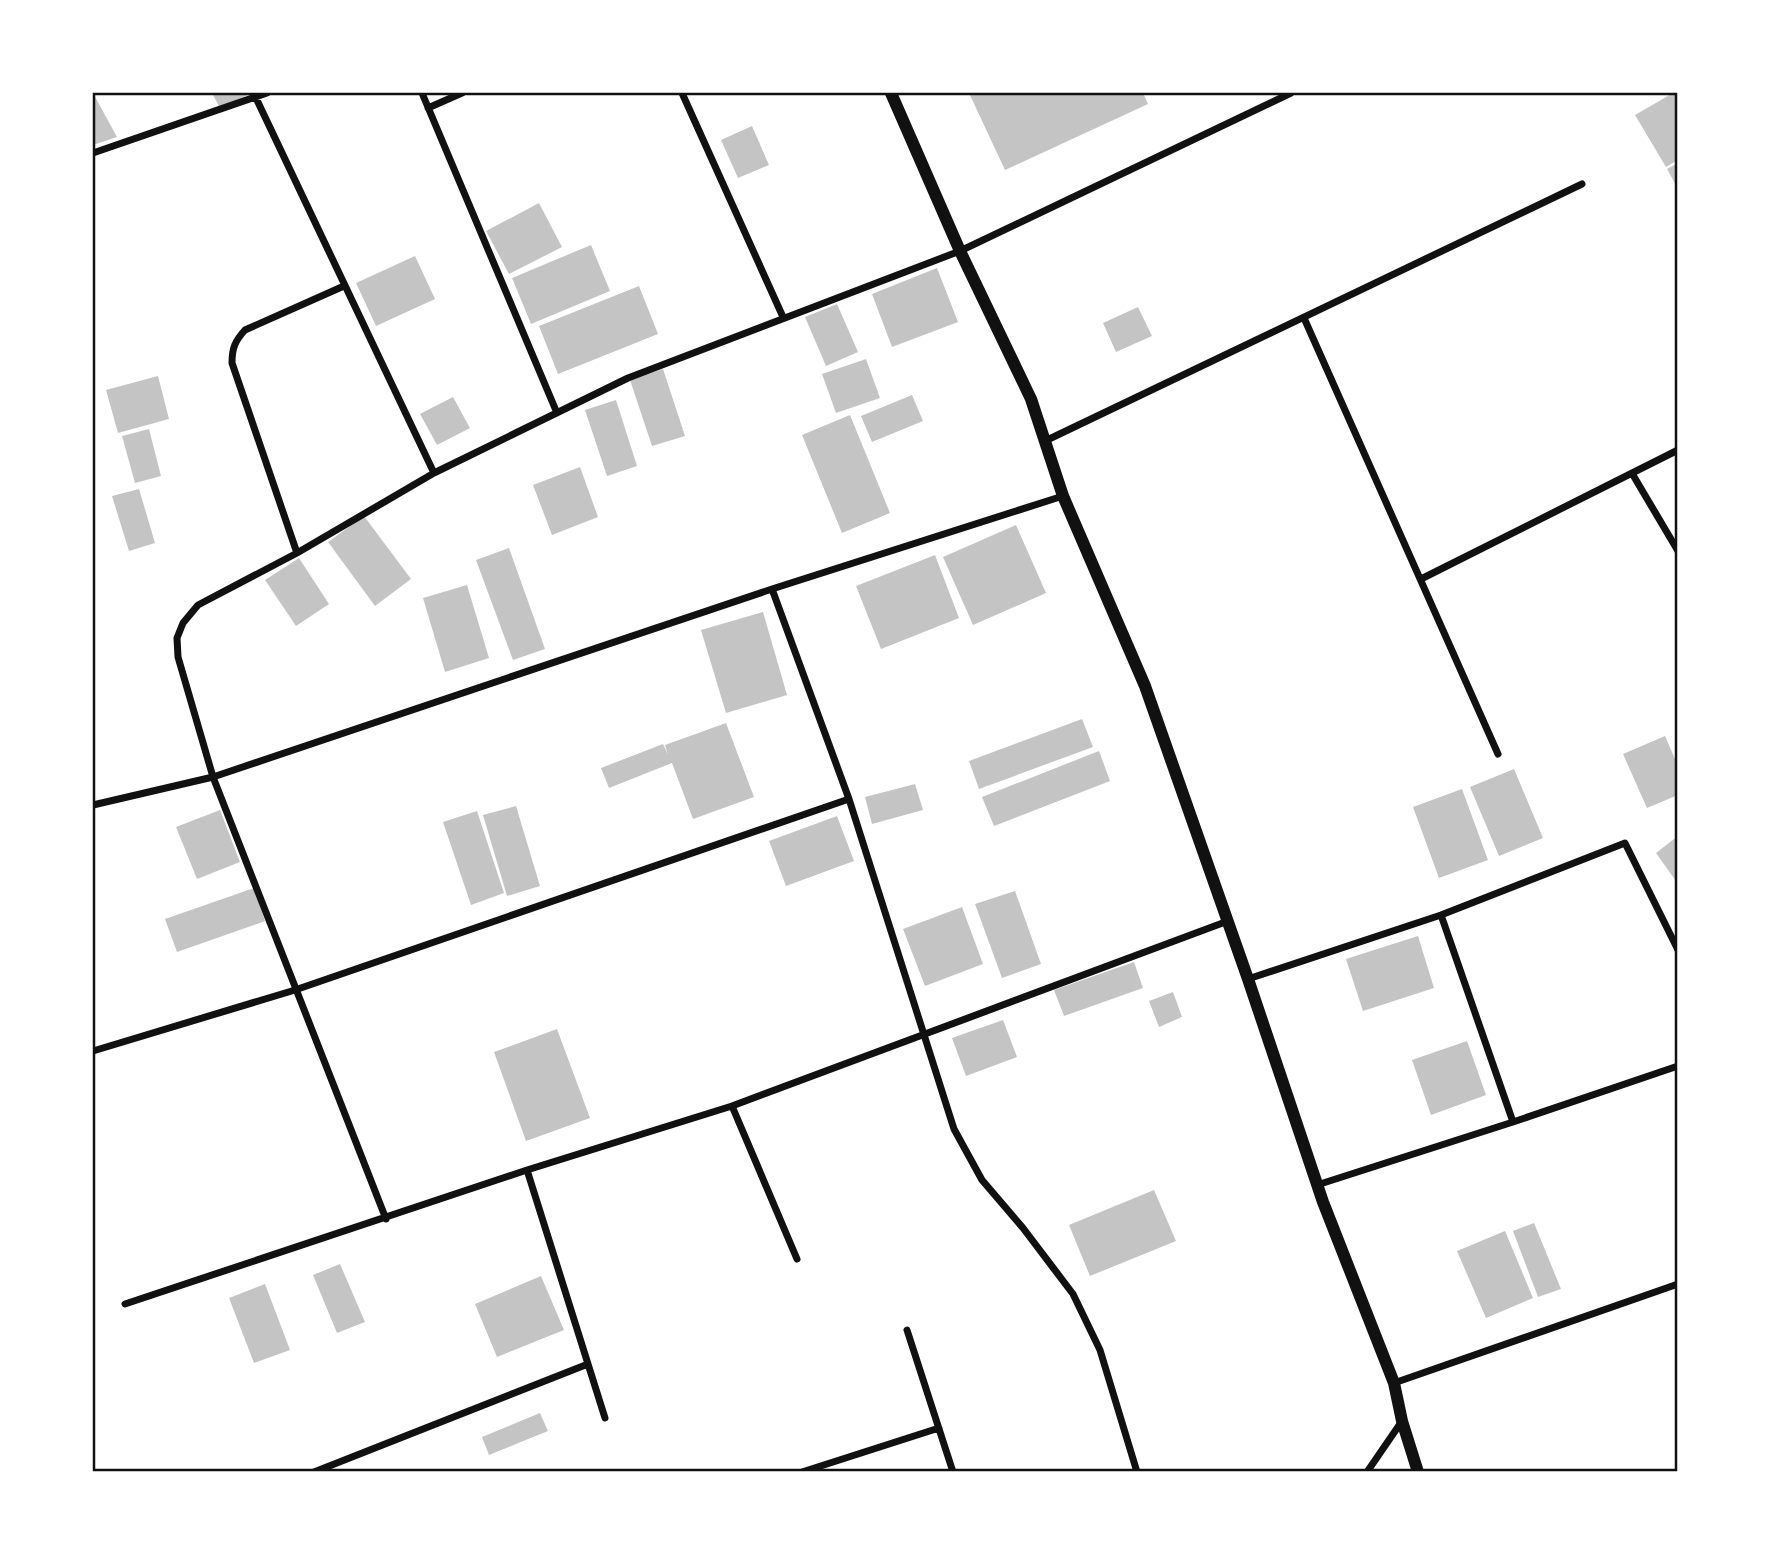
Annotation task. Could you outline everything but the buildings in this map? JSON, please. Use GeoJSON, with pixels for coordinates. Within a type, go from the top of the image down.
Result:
{"type":"FeatureCollection","features":[{"type":"Feature","properties":{"kind":"street"},"geometry":{"type":"LineString","coordinates":[[93,153],[267,93]]}},
{"type":"Feature","properties":{"kind":"street"},"geometry":{"type":"LineString","coordinates":[[422,93],[557,413]]}},
{"type":"Feature","properties":{"kind":"street"},"geometry":{"type":"LineString","coordinates":[[428,108],[462,93]]}},
{"type":"Feature","properties":{"kind":"street"},"geometry":{"type":"LineString","coordinates":[[682,93],[783,317]]}},
{"type":"Feature","properties":{"kind":"street"},"geometry":{"type":"LineString","coordinates":[[891,93],[960,251],[1031,399],[1063,496],[1146,686],[1317,1185],[1394,1384],[1418,1472]]}},
{"type":"Feature","properties":{"kind":"street"},"geometry":{"type":"LineString","coordinates":[[386,1219],[213,777],[178,657],[177,638],[183,623],[198,605],[297,553],[434,473],[628,378],[960,251],[1291,93]]}},
{"type":"Feature","properties":{"kind":"street"},"geometry":{"type":"LineString","coordinates":[[256,97],[434,473]]}},
{"type":"Feature","properties":{"kind":"street"},"geometry":{"type":"LineString","coordinates":[[1045,441],[1582,184]]}},
{"type":"Feature","properties":{"kind":"street"},"geometry":{"type":"LineString","coordinates":[[297,553],[232,363],[232,349],[245,330],[344,286]]}},
{"type":"Feature","properties":{"kind":"street"},"geometry":{"type":"LineString","coordinates":[[1304,318],[1498,754]]}},
{"type":"Feature","properties":{"kind":"street"},"geometry":{"type":"LineString","coordinates":[[1421,579],[1633,475],[1678,450]]}},
{"type":"Feature","properties":{"kind":"street"},"geometry":{"type":"LineString","coordinates":[[1633,475],[1678,551]]}},
{"type":"Feature","properties":{"kind":"street"},"geometry":{"type":"LineString","coordinates":[[93,805],[213,777],[772,589],[1063,496]]}},
{"type":"Feature","properties":{"kind":"street"},"geometry":{"type":"LineString","coordinates":[[772,589],[849,799],[954,1129],[982,1180],[1024,1227],[1073,1294],[1100,1350],[1137,1472]]}},
{"type":"Feature","properties":{"kind":"street"},"geometry":{"type":"LineString","coordinates":[[93,1048],[295,990],[849,799]]}},
{"type":"Feature","properties":{"kind":"street"},"geometry":{"type":"LineString","coordinates":[[1248,978],[1441,915],[1625,843],[1678,950]]}},
{"type":"Feature","properties":{"kind":"street"},"geometry":{"type":"LineString","coordinates":[[1441,915],[1513,1122]]}},
{"type":"Feature","properties":{"kind":"street"},"geometry":{"type":"LineString","coordinates":[[125,1304],[527,1170],[732,1106],[1227,920]]}},
{"type":"Feature","properties":{"kind":"street"},"geometry":{"type":"LineString","coordinates":[[1317,1185],[1678,1066]]}},
{"type":"Feature","properties":{"kind":"street"},"geometry":{"type":"LineString","coordinates":[[732,1106],[797,1259]]}},
{"type":"Feature","properties":{"kind":"street"},"geometry":{"type":"LineString","coordinates":[[527,1170],[605,1418]]}},
{"type":"Feature","properties":{"kind":"street"},"geometry":{"type":"LineString","coordinates":[[1394,1384],[1678,1284]]}},
{"type":"Feature","properties":{"kind":"street"},"geometry":{"type":"LineString","coordinates":[[907,1330],[953,1472]]}},
{"type":"Feature","properties":{"kind":"street"},"geometry":{"type":"LineString","coordinates":[[314,1472],[588,1364]]}},
{"type":"Feature","properties":{"kind":"street"},"geometry":{"type":"LineString","coordinates":[[1367,1472],[1402,1421]]}},
{"type":"Feature","properties":{"kind":"street"},"geometry":{"type":"LineString","coordinates":[[802,1472],[939,1428]]}}]}
